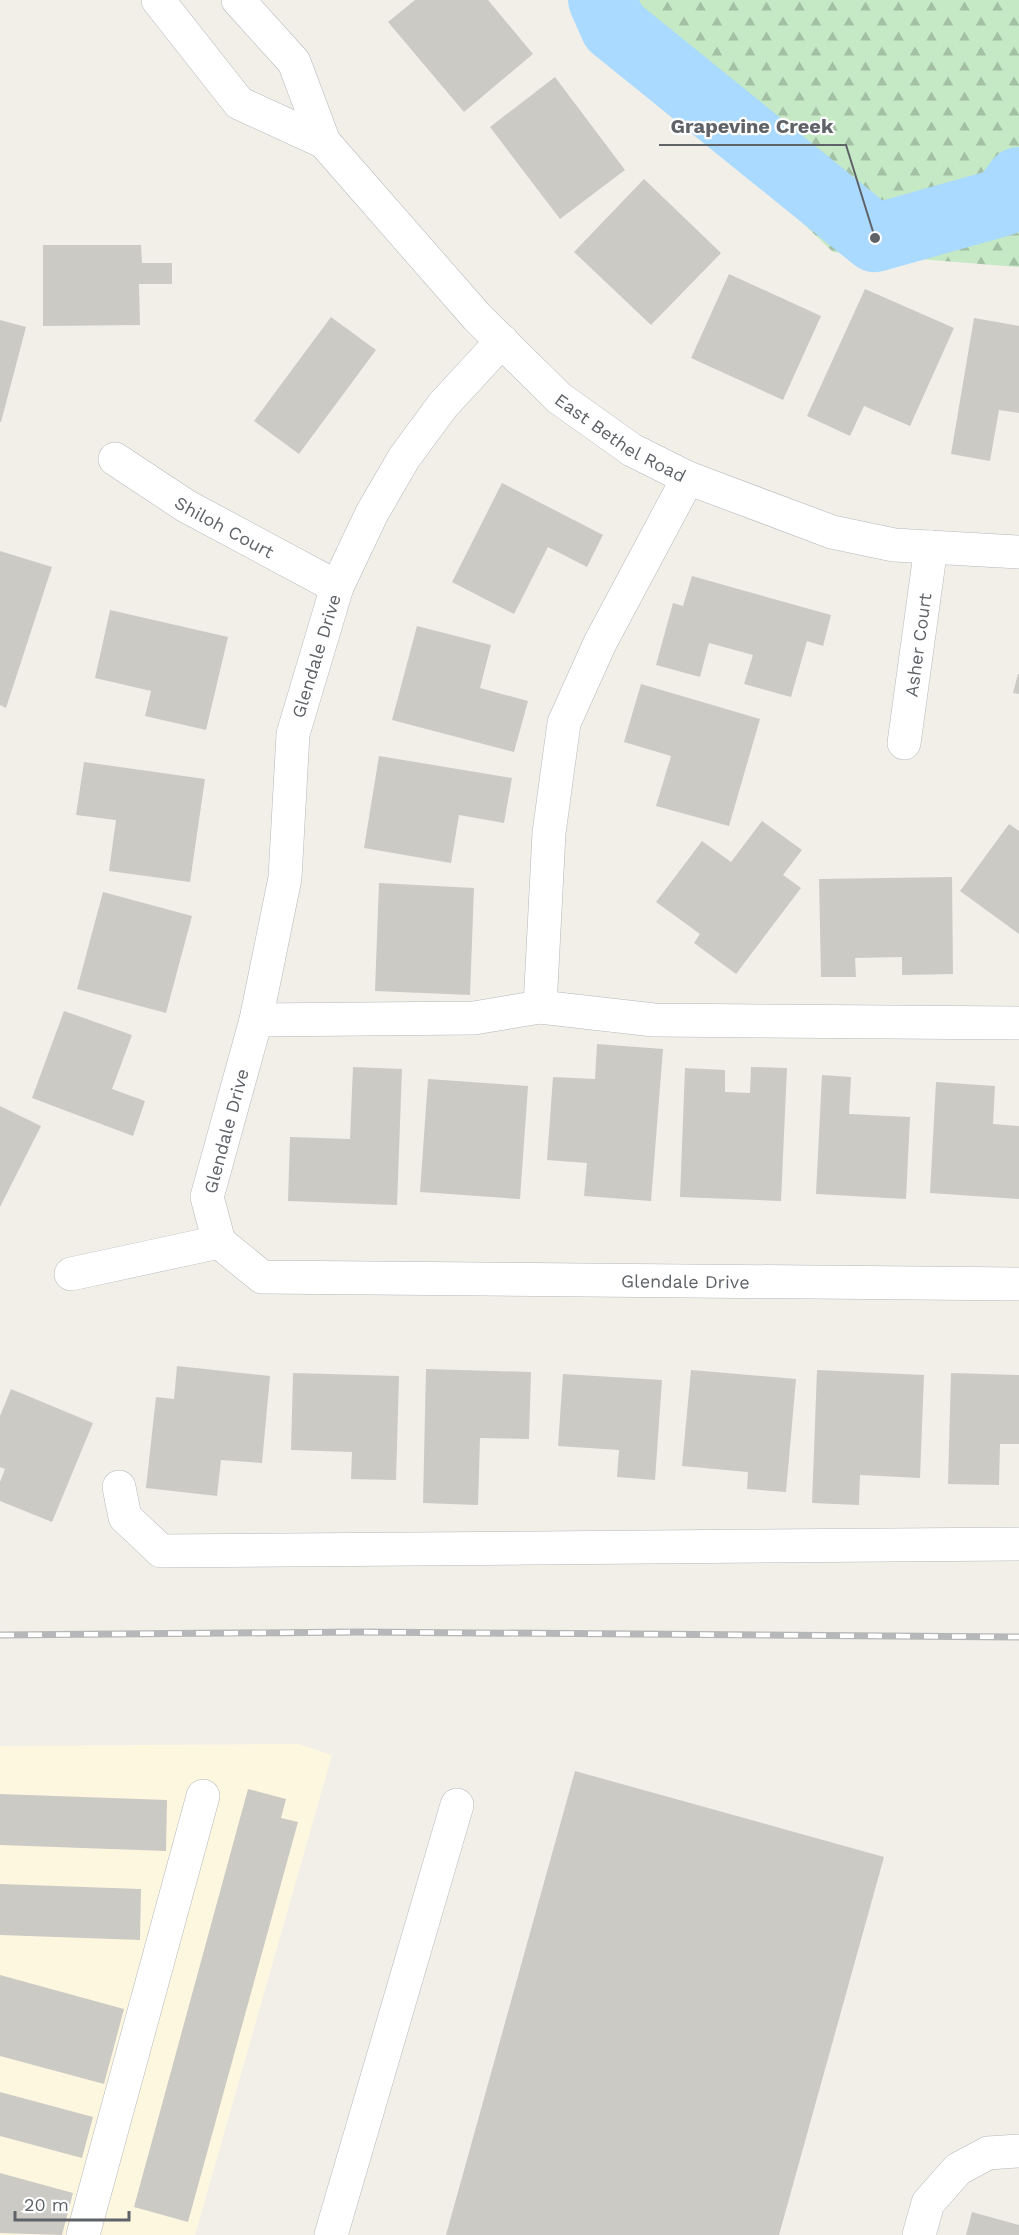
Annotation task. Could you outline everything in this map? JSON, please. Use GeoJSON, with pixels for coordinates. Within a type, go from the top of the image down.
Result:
{"type":"FeatureCollection","features":[{"type":"Feature","properties":{"kind":"street","name":"East Bethel Road"},"geometry":{"type":"LineString","coordinates":[[158,0],[239,103],[324,142]]}},
{"type":"Feature","properties":{"kind":"street","name":"East Bethel Road"},"geometry":{"type":"LineString","coordinates":[[238,0],[294,62],[324,142],[477,317],[559,398],[632,450],[688,478],[832,532],[894,545],[1019,552]]}},
{"type":"Feature","properties":{"kind":"street","name":"Glendale Drive"},"geometry":{"type":"LineString","coordinates":[[502,341],[443,405],[404,458],[372,513],[337,586],[293,734],[285,878],[256,1020],[207,1197],[219,1242],[262,1277],[1019,1284]]}},
{"type":"Feature","properties":{"kind":"street","name":"Shiloh Court"},"geometry":{"type":"LineString","coordinates":[[115,459],[186,506],[337,586]]}},
{"type":"Feature","properties":{"kind":"street"},"geometry":{"type":"LineString","coordinates":[[540,1007],[549,833],[564,723],[600,643],[688,478]]}},
{"type":"Feature","properties":{"kind":"street","name":"Asher Court"},"geometry":{"type":"LineString","coordinates":[[904,743],[931,547]]}},
{"type":"Feature","properties":{"kind":"street"},"geometry":{"type":"LineString","coordinates":[[256,1020],[474,1018],[540,1007],[654,1020],[1019,1023]]}},
{"type":"Feature","properties":{"kind":"street"},"geometry":{"type":"LineString","coordinates":[[71,1274],[219,1242]]}},
{"type":"Feature","properties":{"kind":"street"},"geometry":{"type":"LineString","coordinates":[[119,1487],[125,1516],[161,1551],[1019,1544]]}},
{"type":"Feature","properties":{"kind":"street"},"geometry":{"type":"LineString","coordinates":[[83,2235],[203,1796]]}},
{"type":"Feature","properties":{"kind":"street"},"geometry":{"type":"LineString","coordinates":[[331,2235],[457,1805]]}},
{"type":"Feature","properties":{"kind":"street"},"geometry":{"type":"LineString","coordinates":[[919,2235],[928,2203],[958,2169],[988,2153],[1019,2151]]}},
{"type":"Feature","properties":{"kind":"shaded area"},"geometry":{"type":"Polygon","coordinates":[[[298,1744],[332,1755],[195,2235],[0,2235],[0,1746],[298,1744]]]}},
{"type":"Feature","properties":{"kind":"green space"},"geometry":{"type":"Polygon","coordinates":[[[569,0],[1019,0],[1019,267],[833,252],[569,0]]]}},
{"type":"Feature","properties":{"kind":"building"},"geometry":{"type":"Polygon","coordinates":[[[415,0],[488,0],[533,54],[464,112],[388,22],[415,0]]]}},
{"type":"Feature","properties":{"kind":"building"},"geometry":{"type":"Polygon","coordinates":[[[555,77],[625,170],[560,219],[490,127],[555,77]]]}},
{"type":"Feature","properties":{"kind":"building"},"geometry":{"type":"Polygon","coordinates":[[[644,179],[721,253],[651,325],[574,252],[644,179]]]}},
{"type":"Feature","properties":{"kind":"building"},"geometry":{"type":"Polygon","coordinates":[[[43,245],[141,245],[142,263],[172,263],[172,284],[139,284],[140,325],[43,326],[43,245]]]}},
{"type":"Feature","properties":{"kind":"building"},"geometry":{"type":"Polygon","coordinates":[[[729,274],[821,316],[783,400],[691,358],[729,274]]]}},
{"type":"Feature","properties":{"kind":"building"},"geometry":{"type":"Polygon","coordinates":[[[865,289],[954,328],[910,426],[864,406],[850,436],[807,416],[865,289]]]}},
{"type":"Feature","properties":{"kind":"building"},"geometry":{"type":"Polygon","coordinates":[[[331,317],[376,350],[299,454],[254,421],[331,317]]]}},
{"type":"Feature","properties":{"kind":"building"},"geometry":{"type":"Polygon","coordinates":[[[974,318],[1019,326],[1019,413],[999,410],[990,461],[951,454],[974,318]]]}},
{"type":"Feature","properties":{"kind":"building"},"geometry":{"type":"Polygon","coordinates":[[[0,320],[26,327],[1,422],[0,422],[0,320]]]}},
{"type":"Feature","properties":{"kind":"building"},"geometry":{"type":"Polygon","coordinates":[[[502,483],[603,535],[587,567],[548,547],[514,614],[452,582],[502,483]]]}},
{"type":"Feature","properties":{"kind":"building"},"geometry":{"type":"Polygon","coordinates":[[[0,551],[52,567],[6,708],[0,705],[0,551]]]}},
{"type":"Feature","properties":{"kind":"building"},"geometry":{"type":"Polygon","coordinates":[[[692,576],[831,615],[823,646],[807,641],[791,697],[744,684],[753,655],[709,643],[700,677],[656,665],[673,603],[683,606],[692,576]]]}},
{"type":"Feature","properties":{"kind":"building"},"geometry":{"type":"Polygon","coordinates":[[[110,610],[228,637],[206,730],[145,716],[151,691],[95,678],[110,610]]]}},
{"type":"Feature","properties":{"kind":"building"},"geometry":{"type":"Polygon","coordinates":[[[417,626],[491,645],[480,688],[528,701],[514,752],[392,720],[417,626]]]}},
{"type":"Feature","properties":{"kind":"building"},"geometry":{"type":"Polygon","coordinates":[[[1019,674],[1019,694],[1013,693],[1019,674]]]}},
{"type":"Feature","properties":{"kind":"building"},"geometry":{"type":"Polygon","coordinates":[[[641,684],[760,719],[729,826],[656,806],[671,756],[624,742],[641,684]]]}},
{"type":"Feature","properties":{"kind":"building"},"geometry":{"type":"Polygon","coordinates":[[[379,756],[512,778],[504,823],[459,815],[451,863],[364,848],[379,756]]]}},
{"type":"Feature","properties":{"kind":"building"},"geometry":{"type":"Polygon","coordinates":[[[84,762],[205,779],[190,882],[109,871],[116,820],[76,815],[84,762]]]}},
{"type":"Feature","properties":{"kind":"building"},"geometry":{"type":"Polygon","coordinates":[[[762,821],[802,850],[783,875],[801,888],[736,974],[694,943],[700,934],[656,902],[702,841],[731,862],[762,821]]]}},
{"type":"Feature","properties":{"kind":"building"},"geometry":{"type":"Polygon","coordinates":[[[1009,824],[1019,831],[1019,934],[960,891],[1009,824]]]}},
{"type":"Feature","properties":{"kind":"building"},"geometry":{"type":"Polygon","coordinates":[[[952,877],[953,974],[902,975],[902,957],[855,958],[856,977],[821,977],[819,879],[952,877]]]}},
{"type":"Feature","properties":{"kind":"building"},"geometry":{"type":"Polygon","coordinates":[[[379,883],[474,888],[470,995],[375,991],[379,883]]]}},
{"type":"Feature","properties":{"kind":"building"},"geometry":{"type":"Polygon","coordinates":[[[103,892],[192,916],[166,1013],[77,989],[103,892]]]}},
{"type":"Feature","properties":{"kind":"building"},"geometry":{"type":"Polygon","coordinates":[[[64,1011],[132,1035],[112,1089],[145,1101],[133,1136],[32,1098],[64,1011]]]}},
{"type":"Feature","properties":{"kind":"building"},"geometry":{"type":"Polygon","coordinates":[[[597,1044],[663,1049],[651,1201],[584,1196],[587,1163],[547,1160],[553,1077],[595,1079],[597,1044]]]}},
{"type":"Feature","properties":{"kind":"building"},"geometry":{"type":"Polygon","coordinates":[[[353,1067],[402,1069],[397,1205],[288,1201],[290,1137],[350,1139],[353,1067]]]}},
{"type":"Feature","properties":{"kind":"building"},"geometry":{"type":"Polygon","coordinates":[[[751,1067],[787,1068],[781,1201],[680,1197],[685,1068],[725,1070],[725,1092],[750,1093],[751,1067]]]}},
{"type":"Feature","properties":{"kind":"building"},"geometry":{"type":"Polygon","coordinates":[[[822,1075],[851,1077],[849,1114],[910,1117],[906,1199],[816,1194],[822,1075]]]}},
{"type":"Feature","properties":{"kind":"building"},"geometry":{"type":"Polygon","coordinates":[[[428,1079],[528,1086],[520,1199],[420,1192],[428,1079]]]}},
{"type":"Feature","properties":{"kind":"building"},"geometry":{"type":"Polygon","coordinates":[[[936,1082],[995,1086],[993,1124],[1019,1126],[1019,1199],[930,1193],[936,1082]]]}},
{"type":"Feature","properties":{"kind":"building"},"geometry":{"type":"Polygon","coordinates":[[[0,1106],[41,1126],[0,1207],[0,1106]]]}},
{"type":"Feature","properties":{"kind":"building"},"geometry":{"type":"Polygon","coordinates":[[[177,1366],[270,1376],[262,1463],[221,1460],[217,1496],[146,1488],[156,1397],[174,1399],[177,1366]]]}},
{"type":"Feature","properties":{"kind":"building"},"geometry":{"type":"Polygon","coordinates":[[[426,1369],[531,1372],[529,1439],[480,1438],[478,1505],[423,1503],[426,1369]]]}},
{"type":"Feature","properties":{"kind":"building"},"geometry":{"type":"Polygon","coordinates":[[[691,1370],[796,1379],[786,1492],[747,1489],[748,1472],[682,1466],[691,1370]]]}},
{"type":"Feature","properties":{"kind":"building"},"geometry":{"type":"Polygon","coordinates":[[[817,1370],[924,1375],[920,1478],[860,1475],[859,1505],[812,1503],[817,1370]]]}},
{"type":"Feature","properties":{"kind":"building"},"geometry":{"type":"Polygon","coordinates":[[[293,1373],[399,1376],[396,1480],[351,1479],[352,1452],[291,1450],[293,1373]]]}},
{"type":"Feature","properties":{"kind":"building"},"geometry":{"type":"Polygon","coordinates":[[[951,1373],[1019,1375],[1019,1444],[1000,1444],[999,1485],[948,1484],[951,1373]]]}},
{"type":"Feature","properties":{"kind":"building"},"geometry":{"type":"Polygon","coordinates":[[[563,1374],[662,1380],[655,1480],[617,1477],[619,1450],[558,1446],[563,1374]]]}},
{"type":"Feature","properties":{"kind":"building"},"geometry":{"type":"Polygon","coordinates":[[[11,1389],[93,1423],[52,1522],[0,1501],[0,1482],[5,1469],[0,1467],[0,1416],[11,1389]]]}},
{"type":"Feature","properties":{"kind":"building"},"geometry":{"type":"Polygon","coordinates":[[[575,1771],[884,1857],[779,2235],[446,2235],[575,1771]]]}},
{"type":"Feature","properties":{"kind":"building"},"geometry":{"type":"Polygon","coordinates":[[[248,1789],[286,1799],[281,1818],[298,1822],[188,2222],[134,2207],[248,1789]]]}},
{"type":"Feature","properties":{"kind":"building"},"geometry":{"type":"Polygon","coordinates":[[[0,1794],[167,1800],[166,1851],[0,1845],[0,1794]]]}},
{"type":"Feature","properties":{"kind":"building"},"geometry":{"type":"Polygon","coordinates":[[[0,1884],[141,1889],[140,1940],[0,1935],[0,1884]]]}},
{"type":"Feature","properties":{"kind":"building"},"geometry":{"type":"Polygon","coordinates":[[[0,1975],[124,2009],[104,2084],[0,2056],[0,1975]]]}},
{"type":"Feature","properties":{"kind":"building"},"geometry":{"type":"Polygon","coordinates":[[[0,2092],[93,2117],[82,2158],[0,2136],[0,2092]]]}},
{"type":"Feature","properties":{"kind":"building"},"geometry":{"type":"Polygon","coordinates":[[[0,2173],[73,2193],[62,2235],[0,2233],[0,2173]]]}},
{"type":"Feature","properties":{"kind":"building"},"geometry":{"type":"Polygon","coordinates":[[[972,2212],[1019,2225],[1019,2235],[966,2235],[972,2212]]]}},
{"type":"Feature","properties":{"kind":"waterway"},"geometry":{"type":"LineString","coordinates":[[602,0],[614,27],[875,238],[1003,202],[1019,181]]}},
{"type":"Feature","properties":{"kind":"railway"},"geometry":{"type":"LineString","coordinates":[[0,1635],[360,1632],[1019,1637]]}},
{"type":"Feature","properties":{"kind":"place","name":"Grapevine Creek"},"geometry":{"type":"Point","coordinates":[875,238]}}]}
